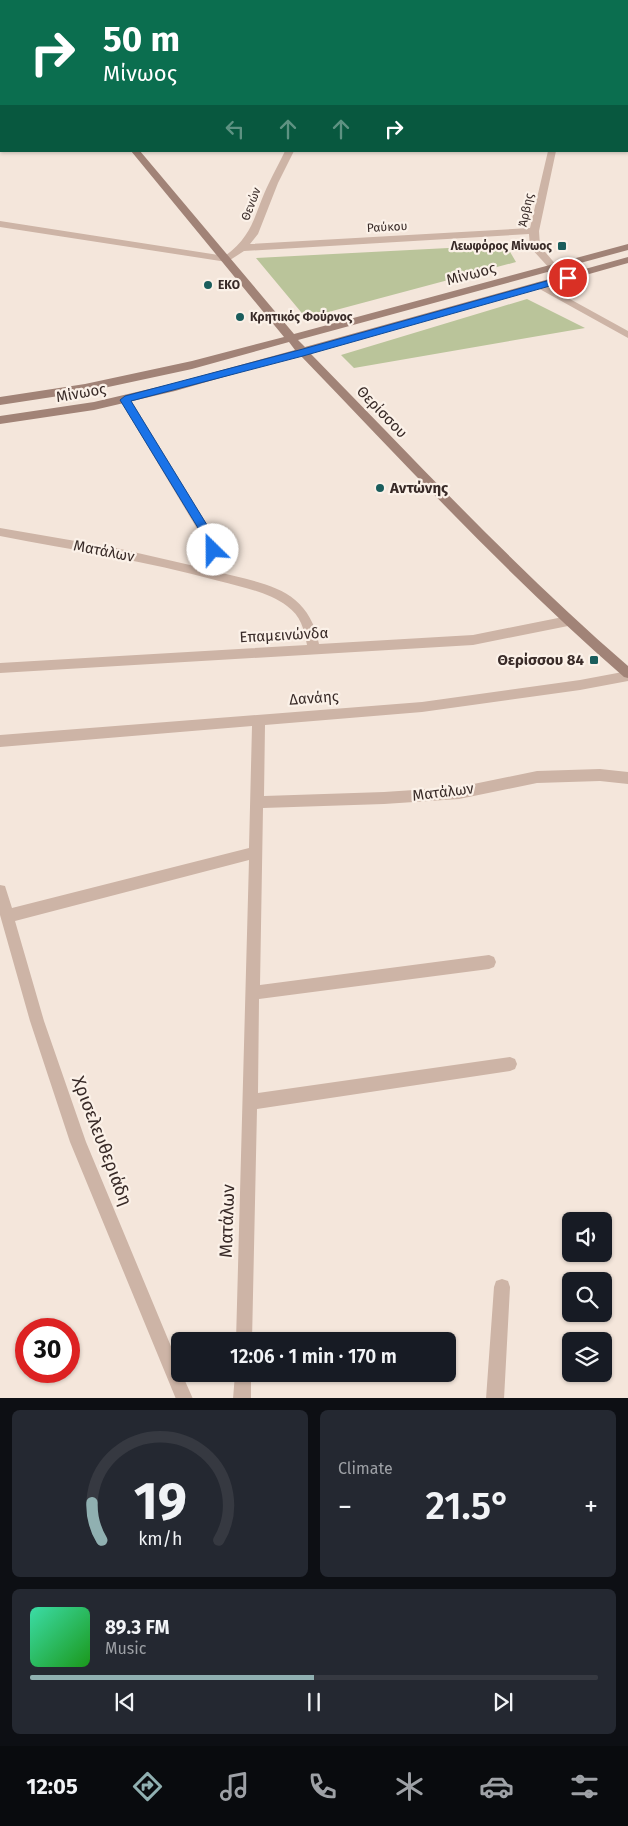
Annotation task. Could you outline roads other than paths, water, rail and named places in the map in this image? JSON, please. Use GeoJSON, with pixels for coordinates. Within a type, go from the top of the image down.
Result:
{"type":"FeatureCollection","features":[{"type":"Feature","properties":{"kind":"main road","name":"Θερίσσου"},"geometry":{"type":"LineString","coordinates":[[136,152],[303,352],[497,552],[568,621],[628,675]]}},
{"type":"Feature","properties":{"kind":"main road","name":"Μίνωος"},"geometry":{"type":"LineString","coordinates":[[0,401],[147,376],[628,247]]}},
{"type":"Feature","properties":{"kind":"main road","name":"Μίνωος"},"geometry":{"type":"LineString","coordinates":[[0,420],[74,410],[125,400],[628,260]]}},
{"type":"Feature","properties":{"kind":"street","name":"Θενών"},"geometry":{"type":"LineString","coordinates":[[227,259],[242,248],[253,234],[273,183],[289,152]]}},
{"type":"Feature","properties":{"kind":"street","name":"Άρβης"},"geometry":{"type":"LineString","coordinates":[[552,152],[534,232],[535,248],[553,267]]}},
{"type":"Feature","properties":{"kind":"street"},"geometry":{"type":"LineString","coordinates":[[0,224],[227,259]]}},
{"type":"Feature","properties":{"kind":"street","name":"Ραύκου"},"geometry":{"type":"LineString","coordinates":[[242,248],[534,232]]}},
{"type":"Feature","properties":{"kind":"street"},"geometry":{"type":"LineString","coordinates":[[539,286],[628,335]]}},
{"type":"Feature","properties":{"kind":"street"},"geometry":{"type":"LineString","coordinates":[[125,400],[212,541],[213,550],[208,573]]}},
{"type":"Feature","properties":{"kind":"street","name":"Ματάλων"},"geometry":{"type":"LineString","coordinates":[[0,532],[164,563],[257,587],[293,604],[299,609],[309,624],[314,650]]}},
{"type":"Feature","properties":{"kind":"street","name":"Επαμεινώνδα"},"geometry":{"type":"LineString","coordinates":[[0,668],[473,640],[568,621]]}},
{"type":"Feature","properties":{"kind":"street","name":"Δανάης"},"geometry":{"type":"LineString","coordinates":[[0,741],[422,707],[580,685],[628,675]]}},
{"type":"Feature","properties":{"kind":"street","name":"Ματάλων"},"geometry":{"type":"LineString","coordinates":[[244,1332],[259,719]]}},
{"type":"Feature","properties":{"kind":"street","name":"Ματάλων"},"geometry":{"type":"LineString","coordinates":[[258,802],[384,798],[459,793],[537,777],[605,775],[628,778]]}},
{"type":"Feature","properties":{"kind":"street"},"geometry":{"type":"LineString","coordinates":[[8,916],[256,852]]}},
{"type":"Feature","properties":{"kind":"street","name":"Χρισελευθεριάδη"},"geometry":{"type":"LineString","coordinates":[[0,891],[36,1021],[78,1142],[164,1352],[186,1398]]}},
{"type":"Feature","properties":{"kind":"street"},"geometry":{"type":"LineString","coordinates":[[253,992],[489,962]]}},
{"type":"Feature","properties":{"kind":"street"},"geometry":{"type":"LineString","coordinates":[[250,1102],[510,1064]]}},
{"type":"Feature","properties":{"kind":"street"},"geometry":{"type":"LineString","coordinates":[[495,1398],[502,1287]]}},
{"type":"Feature","properties":{"kind":"street"},"geometry":{"type":"LineString","coordinates":[[242,1398],[243,1382]]}},
{"type":"Feature","properties":{"kind":"place","name":"Λεωφόρος Μίνωος"},"geometry":{"type":"Point","coordinates":[562,246]}},
{"type":"Feature","properties":{"kind":"place","name":"ΕΚΟ"},"geometry":{"type":"Point","coordinates":[208,285]}},
{"type":"Feature","properties":{"kind":"place","name":"Κρητικός Φούρνος"},"geometry":{"type":"Point","coordinates":[240,317]}},
{"type":"Feature","properties":{"kind":"place","name":"Αντώνης"},"geometry":{"type":"Point","coordinates":[380,488]}},
{"type":"Feature","properties":{"kind":"place","name":"Θερίσσου 84"},"geometry":{"type":"Point","coordinates":[594,660]}}]}
